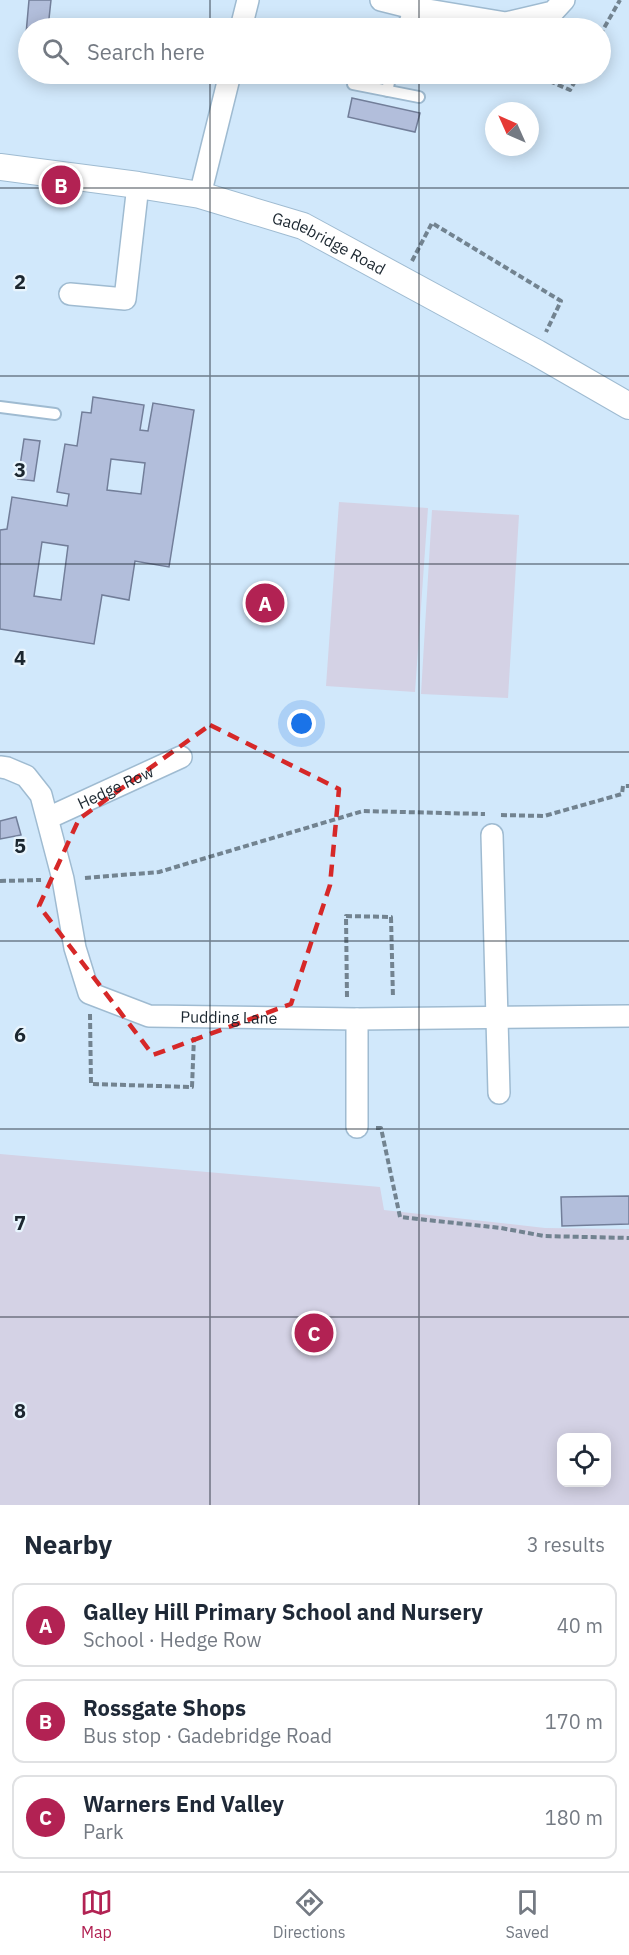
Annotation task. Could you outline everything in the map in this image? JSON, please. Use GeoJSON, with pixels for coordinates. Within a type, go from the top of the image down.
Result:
{"type":"FeatureCollection","features":[{"type":"Feature","properties":{"kind":"street"},"geometry":{"type":"LineString","coordinates":[[244,18],[248,0]]}},
{"type":"Feature","properties":{"kind":"street"},"geometry":{"type":"LineString","coordinates":[[381,0],[409,7],[480,18]]}},
{"type":"Feature","properties":{"kind":"street"},"geometry":{"type":"LineString","coordinates":[[525,18],[553,12],[564,0]]}},
{"type":"Feature","properties":{"kind":"street"},"geometry":{"type":"LineString","coordinates":[[200,195],[228,84]]}},
{"type":"Feature","properties":{"kind":"street","name":"Gadebridge Road"},"geometry":{"type":"LineString","coordinates":[[0,167],[138,184],[200,195],[303,226],[537,353],[629,406]]}},
{"type":"Feature","properties":{"kind":"street"},"geometry":{"type":"LineString","coordinates":[[70,294],[125,299],[138,184]]}},
{"type":"Feature","properties":{"kind":"street","name":"Hedge Row"},"geometry":{"type":"LineString","coordinates":[[48,818],[181,757]]}},
{"type":"Feature","properties":{"kind":"street"},"geometry":{"type":"LineString","coordinates":[[0,767],[26,776],[40,795],[63,879],[75,948],[89,993]]}},
{"type":"Feature","properties":{"kind":"street"},"geometry":{"type":"LineString","coordinates":[[490,825],[499,1093]]}},
{"type":"Feature","properties":{"kind":"street","name":"Pudding Lane"},"geometry":{"type":"LineString","coordinates":[[89,993],[149,1016],[393,1019],[629,1016]]}},
{"type":"Feature","properties":{"kind":"street"},"geometry":{"type":"LineString","coordinates":[[352,1019],[357,1127]]}},
{"type":"Feature","properties":{"kind":"lane"},"geometry":{"type":"LineString","coordinates":[[406,18],[409,7]]}},
{"type":"Feature","properties":{"kind":"lane"},"geometry":{"type":"LineString","coordinates":[[353,84],[419,97]]}},
{"type":"Feature","properties":{"kind":"lane"},"geometry":{"type":"LineString","coordinates":[[387,91],[389,84]]}},
{"type":"Feature","properties":{"kind":"lane"},"geometry":{"type":"LineString","coordinates":[[0,406],[55,414]]}},
{"type":"Feature","properties":{"kind":"path"},"geometry":{"type":"LineString","coordinates":[[609,18],[620,0]]}},
{"type":"Feature","properties":{"kind":"path"},"geometry":{"type":"LineString","coordinates":[[556,84],[570,90],[573,84]]}},
{"type":"Feature","properties":{"kind":"path"},"geometry":{"type":"LineString","coordinates":[[402,280],[432,223],[561,301],[537,353]]}},
{"type":"Feature","properties":{"kind":"path"},"geometry":{"type":"LineString","coordinates":[[499,815],[544,816],[622,794],[623,786],[629,786]]}},
{"type":"Feature","properties":{"kind":"path"},"geometry":{"type":"LineString","coordinates":[[0,880],[159,873],[363,811],[490,825]]}},
{"type":"Feature","properties":{"kind":"path"},"geometry":{"type":"LineString","coordinates":[[352,1019],[346,916],[391,917],[393,1019]]}},
{"type":"Feature","properties":{"kind":"path"},"geometry":{"type":"LineString","coordinates":[[89,993],[91,1084],[192,1087],[194,1017]]}},
{"type":"Feature","properties":{"kind":"path"},"geometry":{"type":"LineString","coordinates":[[357,1127],[381,1128],[400,1217],[501,1228],[544,1236],[629,1239]]}},
{"type":"Feature","properties":{"kind":"highlighted area"},"geometry":{"type":"Polygon","coordinates":[[[210,725],[339,789],[330,885],[291,1004],[153,1055],[39,906],[79,819],[210,725]]]}},
{"type":"Feature","properties":{"kind":"shaded area"},"geometry":{"type":"Polygon","coordinates":[[[339,502],[428,508],[415,692],[326,686],[339,502]]]}},
{"type":"Feature","properties":{"kind":"shaded area"},"geometry":{"type":"Polygon","coordinates":[[[432,510],[519,515],[508,698],[421,694],[432,510]]]}},
{"type":"Feature","properties":{"kind":"shaded area"},"geometry":{"type":"Polygon","coordinates":[[[0,1154],[380,1187],[384,1210],[545,1228],[629,1229],[629,1505],[0,1505],[0,1154]]]}},
{"type":"Feature","properties":{"kind":"building"},"geometry":{"type":"Polygon","coordinates":[[[29,0],[51,0],[49,18],[27,18],[29,0]]]}},
{"type":"Feature","properties":{"kind":"building"},"geometry":{"type":"Polygon","coordinates":[[[352,98],[420,113],[415,132],[348,117],[352,98]]]}},
{"type":"Feature","properties":{"kind":"building"},"geometry":{"type":"Polygon","coordinates":[[[93,397],[144,405],[140,430],[148,431],[153,403],[194,410],[169,567],[135,561],[129,600],[102,595],[94,644],[0,629],[0,530],[7,529],[12,497],[67,506],[69,494],[57,492],[65,444],[77,446],[82,412],[91,413],[93,397]],[[111,459],[107,490],[141,494],[145,463],[111,459]],[[42,542],[34,596],[61,600],[68,546],[42,542]]]}},
{"type":"Feature","properties":{"kind":"building"},"geometry":{"type":"Polygon","coordinates":[[[24,439],[40,441],[34,481],[18,479],[24,439]]]}},
{"type":"Feature","properties":{"kind":"building"},"geometry":{"type":"Polygon","coordinates":[[[16,817],[21,835],[0,839],[0,821],[16,817]]]}},
{"type":"Feature","properties":{"kind":"building"},"geometry":{"type":"Polygon","coordinates":[[[629,1196],[629,1224],[562,1226],[561,1197],[629,1196]]]}},
{"type":"Feature","properties":{"kind":"place","name":"Rossgate Shops"},"geometry":{"type":"Point","coordinates":[61,185]}},
{"type":"Feature","properties":{"kind":"place","name":"Galley Hill Primary School and Nursery"},"geometry":{"type":"Point","coordinates":[265,603]}},
{"type":"Feature","properties":{"kind":"place","name":"Warners End Valley"},"geometry":{"type":"Point","coordinates":[314,1333]}}]}
